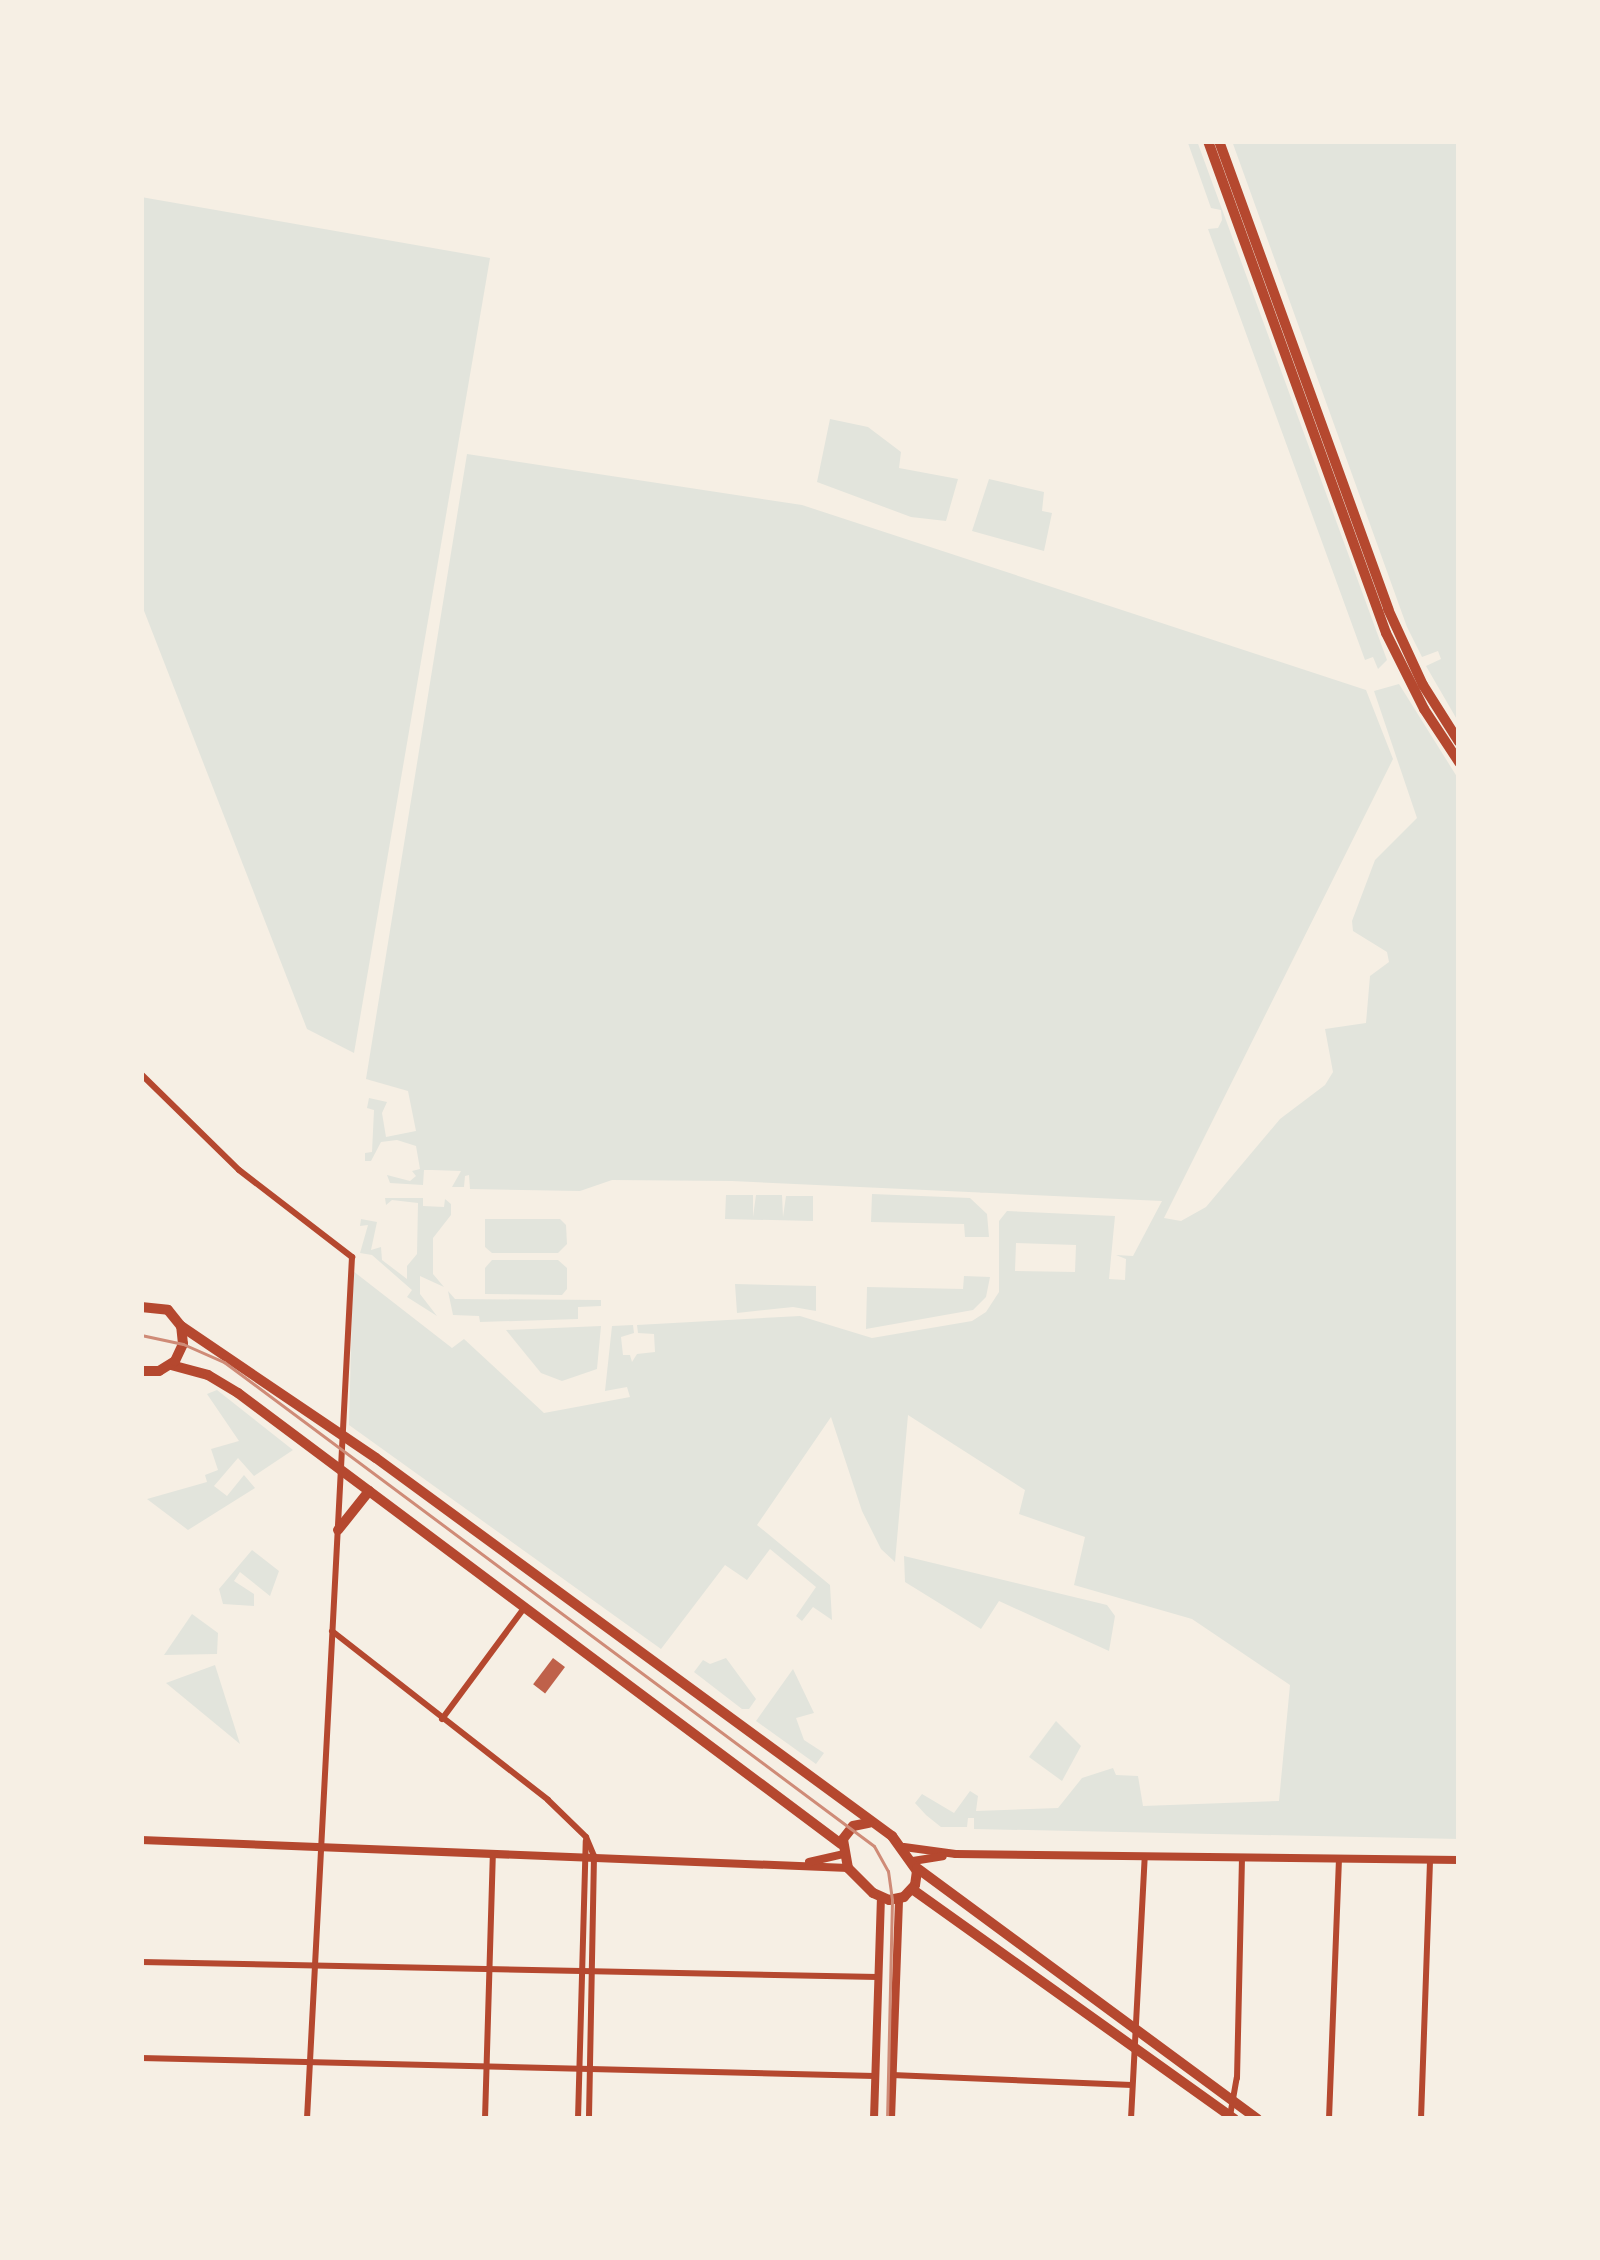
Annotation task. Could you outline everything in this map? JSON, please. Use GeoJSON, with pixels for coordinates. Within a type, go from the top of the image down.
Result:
{"type":"FeatureCollection","features":[{"type":"Feature","properties":{"kind":"main road"},"geometry":{"type":"LineString","coordinates":[[1208,141],[1386,633],[1424,709],[1459,762]]}},
{"type":"Feature","properties":{"kind":"main road"},"geometry":{"type":"LineString","coordinates":[[1219,141],[1388,609],[1424,686],[1459,742]]}},
{"type":"Feature","properties":{"kind":"main road"},"geometry":{"type":"LineString","coordinates":[[141,1306],[168,1310],[181,1326],[342,1435],[904,1847],[915,1864],[1257,2119]]}},
{"type":"Feature","properties":{"kind":"main road"},"geometry":{"type":"LineString","coordinates":[[171,1365],[183,1344],[181,1326]]}},
{"type":"Feature","properties":{"kind":"main road"},"geometry":{"type":"LineString","coordinates":[[141,1371],[171,1365],[227,1385],[842,1849],[848,1868],[881,1897],[899,1899],[913,1889],[915,1864]]}},
{"type":"Feature","properties":{"kind":"main road"},"geometry":{"type":"LineString","coordinates":[[338,1530],[369,1491]]}},
{"type":"Feature","properties":{"kind":"main road"},"geometry":{"type":"LineString","coordinates":[[842,1849],[850,1828],[869,1823]]}},
{"type":"Feature","properties":{"kind":"main road"},"geometry":{"type":"LineString","coordinates":[[913,1889],[1232,2118]]}},
{"type":"Feature","properties":{"kind":"street"},"geometry":{"type":"LineString","coordinates":[[141,1074],[239,1170],[352,1257],[307,2119]]}},
{"type":"Feature","properties":{"kind":"street"},"geometry":{"type":"LineString","coordinates":[[442,1719],[525,1607]]}},
{"type":"Feature","properties":{"kind":"street"},"geometry":{"type":"LineString","coordinates":[[332,1630],[548,1799],[586,1837],[594,1971],[589,2119]]}},
{"type":"Feature","properties":{"kind":"street"},"geometry":{"type":"LineString","coordinates":[[141,1840],[848,1868]]}},
{"type":"Feature","properties":{"kind":"street"},"geometry":{"type":"LineString","coordinates":[[904,1847],[956,1854],[1459,1860]]}},
{"type":"Feature","properties":{"kind":"street"},"geometry":{"type":"LineString","coordinates":[[807,1863],[842,1849]]}},
{"type":"Feature","properties":{"kind":"street"},"geometry":{"type":"LineString","coordinates":[[485,2119],[493,1854]]}},
{"type":"Feature","properties":{"kind":"street"},"geometry":{"type":"LineString","coordinates":[[915,1864],[956,1854]]}},
{"type":"Feature","properties":{"kind":"street"},"geometry":{"type":"LineString","coordinates":[[578,2119],[589,1855]]}},
{"type":"Feature","properties":{"kind":"street"},"geometry":{"type":"LineString","coordinates":[[1131,2119],[1145,1856]]}},
{"type":"Feature","properties":{"kind":"street"},"geometry":{"type":"LineString","coordinates":[[1232,2118],[1242,1857]]}},
{"type":"Feature","properties":{"kind":"street"},"geometry":{"type":"LineString","coordinates":[[1329,2119],[1339,1858]]}},
{"type":"Feature","properties":{"kind":"street"},"geometry":{"type":"LineString","coordinates":[[1421,2119],[1430,1860]]}},
{"type":"Feature","properties":{"kind":"street"},"geometry":{"type":"LineString","coordinates":[[874,2119],[881,1897]]}},
{"type":"Feature","properties":{"kind":"street"},"geometry":{"type":"LineString","coordinates":[[891,2119],[899,1899]]}},
{"type":"Feature","properties":{"kind":"street"},"geometry":{"type":"LineString","coordinates":[[141,1962],[878,1977]]}},
{"type":"Feature","properties":{"kind":"street"},"geometry":{"type":"LineString","coordinates":[[141,2058],[486,2062],[875,2076]]}},
{"type":"Feature","properties":{"kind":"street"},"geometry":{"type":"LineString","coordinates":[[892,2075],[1132,2085]]}},
{"type":"Feature","properties":{"kind":"shaded area"},"geometry":{"type":"Polygon","coordinates":[[[1197,141],[1387,660],[1378,669],[1373,657],[1365,660],[1208,229],[1218,228],[1221,210],[1211,208],[1188,143],[1197,141]]]}},
{"type":"Feature","properties":{"kind":"shaded area"},"geometry":{"type":"Polygon","coordinates":[[[1232,141],[1459,141],[1459,723],[1426,666],[1441,659],[1438,651],[1422,657],[1407,627],[1232,141]]]}},
{"type":"Feature","properties":{"kind":"shaded area"},"geometry":{"type":"Polygon","coordinates":[[[141,197],[490,258],[354,1053],[307,1029],[141,603],[141,197]]]}},
{"type":"Feature","properties":{"kind":"shaded area"},"geometry":{"type":"Polygon","coordinates":[[[830,419],[868,427],[901,452],[899,468],[958,479],[946,521],[911,517],[817,482],[830,419]]]}},
{"type":"Feature","properties":{"kind":"shaded area"},"geometry":{"type":"Polygon","coordinates":[[[467,454],[802,505],[1366,690],[1393,759],[1164,1218],[1181,1221],[1206,1207],[1280,1119],[1325,1085],[1333,1072],[1325,1029],[1366,1023],[1370,976],[1389,962],[1387,952],[1353,931],[1352,921],[1375,860],[1417,818],[1374,691],[1399,684],[1459,780],[1459,1839],[974,1829],[974,1818],[968,1818],[967,1827],[941,1827],[915,1803],[922,1794],[954,1813],[970,1791],[978,1796],[976,1811],[1058,1808],[1082,1778],[1113,1768],[1116,1775],[1138,1776],[1143,1806],[1279,1801],[1290,1685],[1192,1619],[1074,1585],[1085,1537],[1019,1514],[1025,1490],[908,1415],[895,1562],[881,1549],[862,1511],[831,1417],[757,1525],[830,1585],[832,1620],[813,1607],[802,1621],[796,1616],[816,1587],[770,1549],[747,1580],[725,1565],[661,1649],[349,1425],[353,1271],[452,1348],[464,1339],[544,1413],[630,1397],[627,1387],[605,1391],[612,1326],[633,1325],[634,1333],[621,1337],[623,1355],[630,1355],[632,1362],[637,1354],[655,1352],[654,1334],[638,1333],[637,1325],[800,1316],[872,1338],[972,1321],[986,1312],[999,1292],[999,1221],[1007,1211],[1115,1216],[1109,1279],[1125,1280],[1126,1259],[1116,1255],[1133,1256],[1162,1201],[732,1181],[612,1180],[580,1191],[470,1189],[469,1175],[464,1187],[452,1187],[461,1171],[432,1170],[424,1170],[423,1185],[390,1183],[387,1175],[410,1181],[416,1176],[412,1171],[420,1169],[416,1146],[397,1140],[381,1142],[371,1161],[365,1161],[365,1153],[372,1152],[374,1110],[367,1108],[369,1098],[387,1102],[382,1113],[386,1137],[416,1131],[408,1091],[366,1079],[467,454]],[[1016,1243],[1015,1271],[1075,1272],[1076,1245],[1016,1243]]]}},
{"type":"Feature","properties":{"kind":"shaded area"},"geometry":{"type":"Polygon","coordinates":[[[989,479],[1044,492],[1042,511],[1052,513],[1044,551],[972,531],[989,479]]]}},
{"type":"Feature","properties":{"kind":"shaded area"},"geometry":{"type":"Polygon","coordinates":[[[872,1194],[970,1198],[987,1214],[989,1237],[965,1237],[964,1224],[871,1222],[872,1194]]]}},
{"type":"Feature","properties":{"kind":"shaded area"},"geometry":{"type":"Polygon","coordinates":[[[726,1195],[753,1195],[753,1217],[756,1195],[782,1195],[783,1217],[786,1196],[813,1196],[813,1221],[725,1219],[726,1195]]]}},
{"type":"Feature","properties":{"kind":"shaded area"},"geometry":{"type":"Polygon","coordinates":[[[385,1198],[423,1198],[423,1206],[444,1207],[445,1199],[451,1204],[451,1215],[433,1238],[433,1274],[444,1287],[420,1276],[420,1294],[437,1316],[407,1297],[412,1290],[372,1255],[360,1253],[368,1225],[360,1226],[361,1219],[377,1222],[371,1250],[381,1247],[382,1260],[407,1279],[407,1266],[417,1254],[418,1203],[392,1200],[386,1205],[385,1198]]]}},
{"type":"Feature","properties":{"kind":"shaded area"},"geometry":{"type":"Polygon","coordinates":[[[485,1219],[560,1219],[566,1225],[567,1244],[558,1253],[492,1253],[485,1247],[485,1219]]]}},
{"type":"Feature","properties":{"kind":"shaded area"},"geometry":{"type":"Polygon","coordinates":[[[492,1260],[558,1260],[567,1268],[567,1289],[562,1295],[485,1294],[485,1268],[492,1260]]]}},
{"type":"Feature","properties":{"kind":"shaded area"},"geometry":{"type":"Polygon","coordinates":[[[964,1276],[990,1277],[986,1297],[973,1310],[866,1329],[867,1287],[963,1289],[964,1276]]]}},
{"type":"Feature","properties":{"kind":"shaded area"},"geometry":{"type":"Polygon","coordinates":[[[735,1284],[816,1286],[816,1311],[793,1307],[737,1313],[735,1284]]]}},
{"type":"Feature","properties":{"kind":"shaded area"},"geometry":{"type":"Polygon","coordinates":[[[448,1291],[455,1299],[601,1300],[601,1306],[578,1307],[578,1319],[480,1322],[479,1316],[453,1315],[448,1291]]]}},
{"type":"Feature","properties":{"kind":"shaded area"},"geometry":{"type":"Polygon","coordinates":[[[601,1326],[597,1369],[562,1381],[541,1373],[506,1330],[601,1326]]]}},
{"type":"Feature","properties":{"kind":"shaded area"},"geometry":{"type":"Polygon","coordinates":[[[217,1390],[293,1450],[254,1476],[238,1458],[214,1486],[227,1496],[244,1475],[255,1488],[188,1530],[147,1499],[207,1482],[205,1475],[218,1470],[211,1449],[239,1441],[207,1394],[217,1390]]]}},
{"type":"Feature","properties":{"kind":"shaded area"},"geometry":{"type":"Polygon","coordinates":[[[252,1550],[279,1571],[270,1596],[240,1572],[234,1581],[254,1594],[254,1606],[223,1604],[219,1589],[252,1550]]]}},
{"type":"Feature","properties":{"kind":"shaded area"},"geometry":{"type":"Polygon","coordinates":[[[904,1556],[1107,1605],[1115,1616],[1109,1651],[999,1601],[981,1629],[905,1582],[904,1556]]]}},
{"type":"Feature","properties":{"kind":"shaded area"},"geometry":{"type":"Polygon","coordinates":[[[192,1614],[218,1633],[217,1654],[164,1655],[192,1614]]]}},
{"type":"Feature","properties":{"kind":"shaded area"},"geometry":{"type":"Polygon","coordinates":[[[726,1658],[756,1699],[749,1709],[742,1709],[694,1672],[703,1660],[710,1664],[726,1658]]]}},
{"type":"Feature","properties":{"kind":"shaded area"},"geometry":{"type":"Polygon","coordinates":[[[215,1665],[240,1744],[166,1683],[215,1665]]]}},
{"type":"Feature","properties":{"kind":"shaded area"},"geometry":{"type":"Polygon","coordinates":[[[793,1669],[814,1713],[796,1718],[804,1740],[824,1753],[816,1764],[756,1721],[793,1669]]]}},
{"type":"Feature","properties":{"kind":"shaded area"},"geometry":{"type":"Polygon","coordinates":[[[1056,1721],[1081,1746],[1062,1781],[1029,1757],[1056,1721]]]}},
{"type":"Feature","properties":{"kind":"building"},"geometry":{"type":"Polygon","coordinates":[[[553,1658],[565,1667],[545,1693],[533,1684],[553,1658]]]}},
{"type":"Feature","properties":{"kind":"tram line"},"geometry":{"type":"LineString","coordinates":[[141,1335],[183,1344],[224,1362],[874,1846],[888,1871],[892,1900],[887,2119]]}}]}
